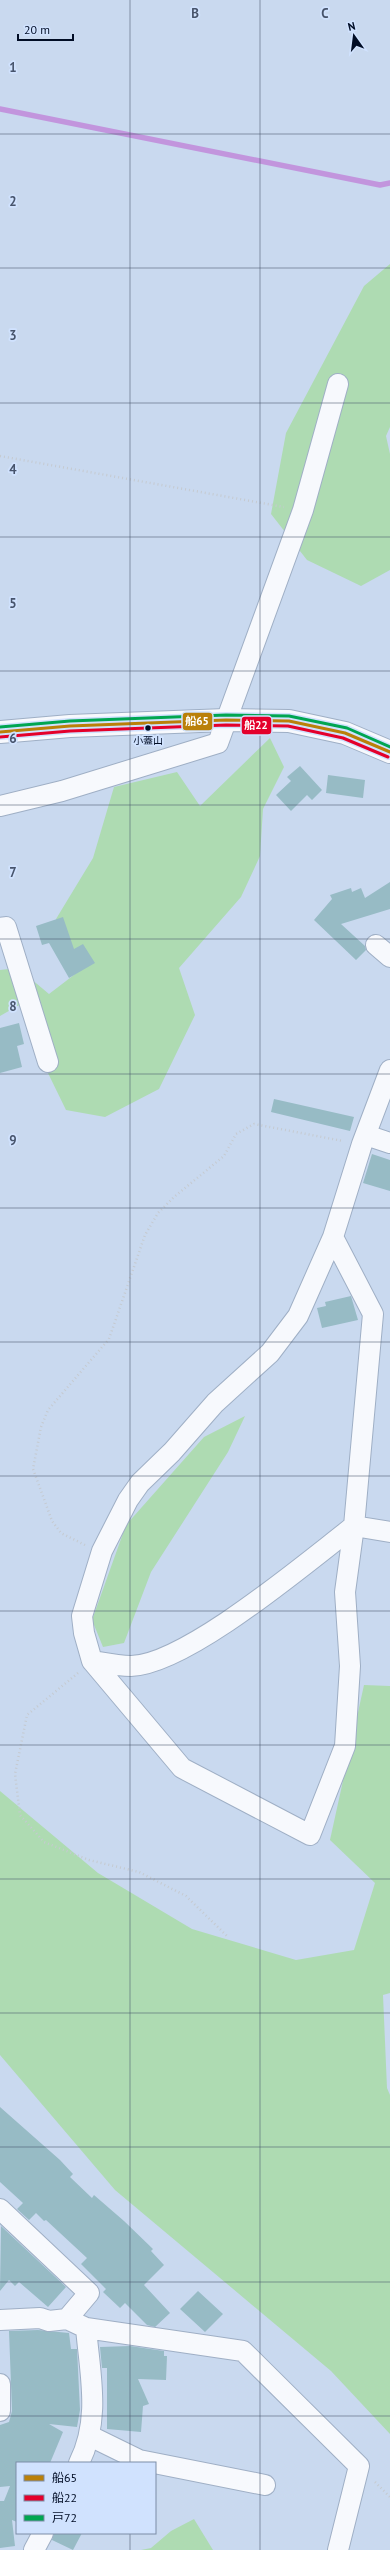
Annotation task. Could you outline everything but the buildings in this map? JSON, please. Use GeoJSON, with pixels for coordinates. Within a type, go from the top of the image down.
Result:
{"type":"FeatureCollection","features":[{"type":"Feature","properties":{"kind":"main road"},"geometry":{"type":"LineString","coordinates":[[0,732],[226,720],[289,721],[345,733],[390,752]]}},
{"type":"Feature","properties":{"kind":"street"},"geometry":{"type":"LineString","coordinates":[[0,806],[62,790],[218,743],[302,510],[338,384]]}},
{"type":"Feature","properties":{"kind":"street"},"geometry":{"type":"LineString","coordinates":[[0,928],[6,927],[48,1062]]}},
{"type":"Feature","properties":{"kind":"street"},"geometry":{"type":"LineString","coordinates":[[333,1237],[373,1314],[354,1526],[345,1592],[350,1666],[345,1746],[310,1835],[182,1768],[92,1661],[84,1633],[82,1616],[102,1551],[128,1500],[140,1483],[172,1452],[215,1403],[270,1353],[298,1316],[333,1237],[364,1139],[390,1070]]}},
{"type":"Feature","properties":{"kind":"street"},"geometry":{"type":"LineString","coordinates":[[364,1139],[390,1143]]}},
{"type":"Feature","properties":{"kind":"street"},"geometry":{"type":"LineString","coordinates":[[92,1661],[132,1666],[173,1655],[248,1607],[354,1526],[390,1532]]}},
{"type":"Feature","properties":{"kind":"street"},"geometry":{"type":"LineString","coordinates":[[0,2209],[89,2293],[67,2318]]}},
{"type":"Feature","properties":{"kind":"street"},"geometry":{"type":"LineString","coordinates":[[0,2320],[40,2318],[49,2321],[67,2318],[86,2328],[243,2351],[359,2466],[338,2550]]}},
{"type":"Feature","properties":{"kind":"street"},"geometry":{"type":"LineString","coordinates":[[79,2462],[90,2436],[94,2418],[86,2328]]}},
{"type":"Feature","properties":{"kind":"street"},"geometry":{"type":"LineString","coordinates":[[0,2384],[0,2411]]}},
{"type":"Feature","properties":{"kind":"street"},"geometry":{"type":"LineString","coordinates":[[90,2436],[139,2460],[149,2462]]}},
{"type":"Feature","properties":{"kind":"street"},"geometry":{"type":"LineString","coordinates":[[156,2463],[265,2485]]}},
{"type":"Feature","properties":{"kind":"street"},"geometry":{"type":"LineString","coordinates":[[34,2550],[42,2534]]}},
{"type":"Feature","properties":{"kind":"path"},"geometry":{"type":"LineString","coordinates":[[0,456],[302,510]]}},
{"type":"Feature","properties":{"kind":"path"},"geometry":{"type":"LineString","coordinates":[[102,1551],[73,1541],[61,1533],[47,1510],[34,1469],[41,1427],[48,1410],[109,1339],[145,1235],[158,1213],[174,1197],[224,1156],[236,1134],[254,1124],[364,1139]]}},
{"type":"Feature","properties":{"kind":"path"},"geometry":{"type":"LineString","coordinates":[[92,1661],[27,1715],[15,1774],[20,1815],[44,1842],[89,1860],[139,1872],[186,1896],[227,1936]]}},
{"type":"Feature","properties":{"kind":"green space"},"geometry":{"type":"Polygon","coordinates":[[[390,264],[390,427],[386,436],[390,454],[390,570],[361,586],[307,560],[271,514],[286,433],[364,286],[390,264]]]}},
{"type":"Feature","properties":{"kind":"green space"},"geometry":{"type":"Polygon","coordinates":[[[270,738],[284,767],[263,809],[260,856],[241,897],[179,968],[195,1015],[159,1089],[105,1117],[66,1110],[46,1069],[21,1004],[0,1016],[0,970],[18,968],[49,994],[83,968],[56,919],[93,858],[114,787],[177,772],[200,806],[270,738]]]}},
{"type":"Feature","properties":{"kind":"green space"},"geometry":{"type":"Polygon","coordinates":[[[245,1416],[228,1452],[151,1572],[124,1643],[103,1647],[92,1620],[126,1525],[204,1437],[245,1416]]]}},
{"type":"Feature","properties":{"kind":"green space"},"geometry":{"type":"Polygon","coordinates":[[[364,1685],[390,1686],[390,1993],[383,1995],[387,2088],[390,2095],[390,2434],[331,2371],[115,2190],[0,2055],[0,1791],[98,1873],[192,1929],[296,1960],[354,1950],[375,1883],[330,1840],[364,1685]]]}},
{"type":"Feature","properties":{"kind":"green space"},"geometry":{"type":"Polygon","coordinates":[[[194,2519],[213,2550],[141,2550],[151,2548],[171,2531],[194,2519]]]}},
{"type":"Feature","properties":{"kind":"waterway"},"geometry":{"type":"LineString","coordinates":[[0,109],[380,185],[390,183]]}},
{"type":"Feature","properties":{"kind":"transit line","name":"戸72"},"geometry":{"type":"LineString","coordinates":[[0,727],[70,721],[226,715],[289,716],[347,728],[390,747]]}},
{"type":"Feature","properties":{"kind":"transit line","name":"船65"},"geometry":{"type":"LineString","coordinates":[[0,732],[70,726],[226,720],[289,721],[345,733],[390,752]]}},
{"type":"Feature","properties":{"kind":"transit line","name":"船22"},"geometry":{"type":"LineString","coordinates":[[0,737],[70,731],[226,725],[288,726],[343,738],[388,757]]}},
{"type":"Feature","properties":{"kind":"place","name":"小蓋山"},"geometry":{"type":"Point","coordinates":[148,728]}}]}
